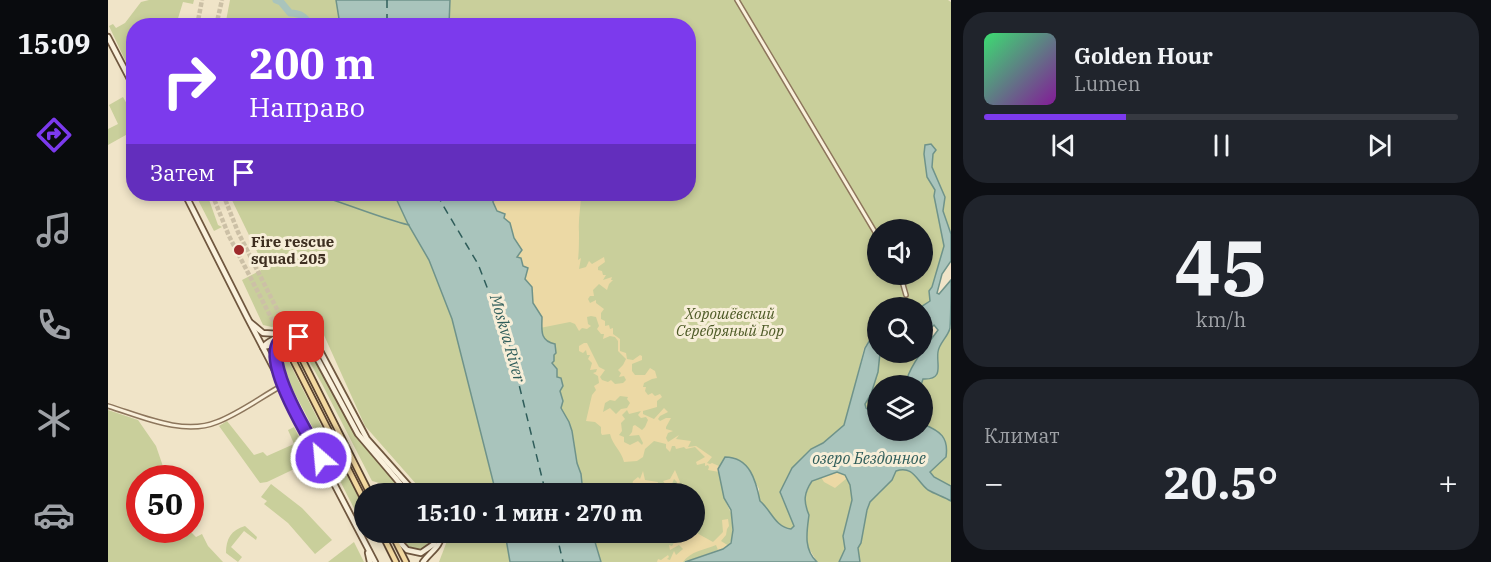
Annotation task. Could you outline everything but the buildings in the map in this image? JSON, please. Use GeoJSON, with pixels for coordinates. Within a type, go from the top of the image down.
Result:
{"type":"FeatureCollection","features":[{"type":"Feature","properties":{"kind":"main road"},"geometry":{"type":"LineString","coordinates":[[108,37],[126,72]]}},
{"type":"Feature","properties":{"kind":"main road"},"geometry":{"type":"LineString","coordinates":[[188,201],[246,317],[364,542],[372,562]]}},
{"type":"Feature","properties":{"kind":"main road"},"geometry":{"type":"LineString","coordinates":[[246,317],[263,333],[299,337],[309,343],[358,434],[400,483]]}},
{"type":"Feature","properties":{"kind":"main road"},"geometry":{"type":"LineString","coordinates":[[263,348],[298,331],[307,335],[315,343],[367,439],[406,483]]}},
{"type":"Feature","properties":{"kind":"main road"},"geometry":{"type":"LineString","coordinates":[[279,378],[275,354],[284,336]]}},
{"type":"Feature","properties":{"kind":"main road"},"geometry":{"type":"LineString","coordinates":[[295,345],[364,483]]}},
{"type":"Feature","properties":{"kind":"main road"},"geometry":{"type":"LineString","coordinates":[[290,354],[355,483]]}},
{"type":"Feature","properties":{"kind":"main road"},"geometry":{"type":"LineString","coordinates":[[386,543],[396,562]]}},
{"type":"Feature","properties":{"kind":"main road"},"geometry":{"type":"LineString","coordinates":[[396,543],[406,562]]}},
{"type":"Feature","properties":{"kind":"main road"},"geometry":{"type":"LineString","coordinates":[[401,543],[407,550],[421,553],[434,543]]}},
{"type":"Feature","properties":{"kind":"main road"},"geometry":{"type":"LineString","coordinates":[[423,562],[440,543]]}},
{"type":"Feature","properties":{"kind":"street"},"geometry":{"type":"LineString","coordinates":[[737,0],[867,219]]}},
{"type":"Feature","properties":{"kind":"street"},"geometry":{"type":"LineString","coordinates":[[903,285],[906,295]]}},
{"type":"Feature","properties":{"kind":"street"},"geometry":{"type":"LineString","coordinates":[[108,406],[156,421],[188,427],[201,426],[226,418],[282,385]]}},
{"type":"Feature","properties":{"kind":"green space"},"geometry":{"type":"Polygon","coordinates":[[[194,0],[193,4],[183,2],[178,18],[129,18],[141,2],[194,0]]]}},
{"type":"Feature","properties":{"kind":"green space"},"geometry":{"type":"Polygon","coordinates":[[[230,0],[336,0],[339,18],[227,18],[230,0]]]}},
{"type":"Feature","properties":{"kind":"green space","name":"Хорошёвский Серебряный Бор"},"geometry":{"type":"Polygon","coordinates":[[[450,0],[948,0],[951,2],[951,234],[943,211],[940,188],[932,167],[933,154],[936,150],[925,145],[926,171],[935,190],[944,242],[944,252],[933,291],[929,294],[929,297],[867,297],[867,343],[845,425],[823,443],[811,449],[792,468],[780,494],[794,525],[790,531],[781,529],[759,502],[759,489],[746,465],[736,458],[725,457],[718,469],[724,498],[731,513],[733,534],[729,546],[685,562],[601,562],[596,543],[705,543],[705,483],[582,483],[572,431],[561,408],[563,401],[560,391],[563,386],[561,378],[557,377],[557,369],[552,362],[550,343],[544,338],[493,201],[696,201],[696,18],[449,18],[450,0]]]}},
{"type":"Feature","properties":{"kind":"green space"},"geometry":{"type":"Polygon","coordinates":[[[125,23],[126,62],[109,26],[113,24],[116,28],[125,23]]]}},
{"type":"Feature","properties":{"kind":"green space"},"geometry":{"type":"Polygon","coordinates":[[[123,97],[126,102],[126,135],[108,145],[108,129],[118,124],[109,105],[123,97]]]}},
{"type":"Feature","properties":{"kind":"green space"},"geometry":{"type":"Polygon","coordinates":[[[199,201],[209,201],[218,225],[222,227],[214,231],[199,201]]]}},
{"type":"Feature","properties":{"kind":"green space"},"geometry":{"type":"Polygon","coordinates":[[[232,201],[397,201],[429,260],[452,319],[493,483],[415,483],[365,426],[323,333],[309,321],[302,320],[272,327],[263,325],[242,280],[265,268],[232,201]]]}},
{"type":"Feature","properties":{"kind":"green space"},"geometry":{"type":"Polygon","coordinates":[[[951,326],[951,486],[930,473],[946,457],[944,439],[933,429],[933,377],[938,373],[939,349],[951,326]]]}},
{"type":"Feature","properties":{"kind":"green space"},"geometry":{"type":"Polygon","coordinates":[[[294,339],[287,342],[284,352],[343,469],[347,472],[354,488],[354,508],[334,469],[333,460],[322,438],[314,430],[278,361],[280,348],[284,343],[294,339]]]}},
{"type":"Feature","properties":{"kind":"green space"},"geometry":{"type":"Polygon","coordinates":[[[297,339],[308,346],[357,435],[396,483],[372,481],[297,339]]]}},
{"type":"Feature","properties":{"kind":"green space"},"geometry":{"type":"Polygon","coordinates":[[[878,363],[916,363],[909,375],[875,375],[878,363]]]}},
{"type":"Feature","properties":{"kind":"green space"},"geometry":{"type":"Polygon","coordinates":[[[108,410],[138,420],[156,446],[163,465],[126,465],[126,543],[204,543],[204,538],[208,546],[223,562],[108,562],[108,410]]]}},
{"type":"Feature","properties":{"kind":"green space"},"geometry":{"type":"Polygon","coordinates":[[[227,421],[254,455],[263,452],[267,456],[294,444],[288,430],[294,427],[311,461],[267,482],[260,483],[219,426],[227,421]]]}},
{"type":"Feature","properties":{"kind":"green space"},"geometry":{"type":"Polygon","coordinates":[[[902,469],[915,474],[930,491],[951,501],[951,562],[860,562],[858,548],[870,502],[881,492],[896,471],[902,469]]]}},
{"type":"Feature","properties":{"kind":"green space"},"geometry":{"type":"Polygon","coordinates":[[[828,475],[845,475],[850,485],[852,500],[843,536],[845,549],[839,562],[817,562],[807,545],[809,517],[804,498],[812,481],[828,475]]]}},
{"type":"Feature","properties":{"kind":"green space"},"geometry":{"type":"Polygon","coordinates":[[[271,484],[302,508],[332,540],[315,554],[288,523],[264,504],[267,501],[261,497],[271,484]]]}},
{"type":"Feature","properties":{"kind":"green space"},"geometry":{"type":"Polygon","coordinates":[[[245,526],[257,537],[256,540],[244,531],[231,547],[242,557],[238,562],[226,553],[227,543],[233,533],[245,526]]]}},
{"type":"Feature","properties":{"kind":"green space"},"geometry":{"type":"Polygon","coordinates":[[[354,542],[364,562],[328,562],[354,542]]]}},
{"type":"Feature","properties":{"kind":"green space"},"geometry":{"type":"Polygon","coordinates":[[[404,543],[430,543],[418,549],[404,543]]]}},
{"type":"Feature","properties":{"kind":"green space"},"geometry":{"type":"Polygon","coordinates":[[[446,543],[507,543],[510,562],[439,562],[446,543]]]}},
{"type":"Feature","properties":{"kind":"sand"},"geometry":{"type":"Polygon","coordinates":[[[496,201],[580,201],[579,269],[586,267],[589,261],[592,264],[604,257],[605,262],[598,267],[598,270],[606,275],[603,280],[612,277],[611,280],[613,280],[607,290],[599,284],[593,290],[594,296],[588,299],[590,303],[596,300],[596,303],[604,309],[601,319],[605,321],[605,326],[609,325],[610,329],[613,328],[613,334],[620,339],[620,351],[626,353],[627,359],[633,360],[642,356],[642,360],[632,364],[632,371],[635,375],[645,375],[650,368],[655,371],[657,378],[644,383],[643,387],[646,387],[645,391],[648,395],[660,394],[662,397],[657,401],[657,407],[643,411],[643,414],[654,419],[664,408],[668,412],[658,419],[660,421],[671,418],[666,427],[673,431],[668,433],[666,438],[668,442],[679,435],[676,439],[691,441],[688,447],[696,446],[712,457],[707,463],[719,466],[719,472],[708,470],[709,467],[705,466],[705,463],[697,465],[696,462],[705,457],[695,447],[676,449],[672,446],[670,452],[666,444],[654,441],[645,449],[643,457],[637,461],[624,462],[610,434],[602,435],[601,427],[595,422],[586,421],[592,395],[596,390],[594,386],[599,383],[598,376],[593,373],[597,369],[590,370],[592,363],[588,359],[590,355],[587,355],[586,350],[583,353],[579,351],[579,346],[587,343],[599,367],[605,370],[600,377],[602,380],[608,382],[611,380],[615,384],[626,380],[624,376],[619,377],[621,373],[618,370],[626,359],[618,351],[618,341],[615,337],[610,336],[603,339],[604,334],[597,329],[599,326],[596,317],[587,317],[588,324],[591,326],[579,331],[575,324],[570,322],[540,328],[542,317],[533,303],[525,279],[527,274],[517,257],[522,250],[502,212],[497,211],[493,202],[496,201]],[[620,396],[615,401],[610,400],[605,403],[603,412],[610,408],[616,414],[621,409],[627,408],[630,403],[628,397],[620,396]],[[627,410],[622,415],[625,419],[621,423],[622,431],[619,435],[624,437],[624,442],[630,445],[638,441],[642,445],[639,435],[629,436],[633,426],[642,430],[648,420],[638,415],[641,411],[629,414],[627,410]]]}},
{"type":"Feature","properties":{"kind":"sand"},"geometry":{"type":"Polygon","coordinates":[[[675,470],[680,482],[677,483],[674,479],[672,483],[663,481],[670,479],[675,470]]]}},
{"type":"Feature","properties":{"kind":"sand"},"geometry":{"type":"Polygon","coordinates":[[[643,471],[645,480],[658,482],[633,483],[638,477],[640,479],[643,471]]]}},
{"type":"Feature","properties":{"kind":"sand"},"geometry":{"type":"Polygon","coordinates":[[[837,472],[843,473],[847,478],[835,488],[824,482],[821,477],[837,472]]]}},
{"type":"Feature","properties":{"kind":"sand"},"geometry":{"type":"Polygon","coordinates":[[[728,519],[729,526],[721,541],[729,546],[718,550],[716,545],[690,555],[683,562],[657,562],[658,559],[661,560],[668,555],[667,559],[670,560],[674,551],[676,555],[683,549],[679,545],[670,550],[669,545],[672,546],[674,543],[705,543],[705,538],[713,542],[723,532],[722,520],[728,519]]]}},
{"type":"Feature","properties":{"kind":"water"},"geometry":{"type":"Polygon","coordinates":[[[336,0],[450,0],[449,18],[339,18],[336,0]]]}},
{"type":"Feature","properties":{"kind":"water"},"geometry":{"type":"Polygon","coordinates":[[[931,144],[936,150],[933,154],[932,167],[945,197],[943,211],[951,234],[951,261],[942,274],[937,293],[939,294],[951,280],[950,328],[939,349],[938,370],[933,378],[933,375],[908,375],[914,363],[933,363],[933,337],[938,330],[933,326],[933,297],[930,297],[929,291],[933,285],[944,246],[934,196],[935,190],[927,177],[925,145],[931,144]]]}},
{"type":"Feature","properties":{"kind":"water","name":"Moskva River"},"geometry":{"type":"Polygon","coordinates":[[[397,201],[493,201],[497,211],[505,214],[504,218],[510,223],[514,238],[522,250],[517,257],[521,258],[523,266],[528,268],[525,279],[532,287],[533,303],[542,317],[544,337],[555,344],[556,353],[552,363],[557,369],[557,377],[561,378],[563,386],[560,391],[563,401],[561,408],[572,431],[582,483],[493,483],[452,319],[429,260],[397,201]]]}},
{"type":"Feature","properties":{"kind":"water","name":"озеро Бездонное"},"geometry":{"type":"Polygon","coordinates":[[[867,345],[867,363],[879,363],[877,375],[867,375],[865,404],[867,441],[933,441],[934,429],[945,440],[947,450],[946,457],[930,472],[934,477],[951,486],[951,501],[928,490],[911,472],[896,471],[892,480],[870,502],[858,548],[860,562],[839,562],[845,549],[843,536],[852,500],[850,485],[845,475],[837,472],[812,481],[806,493],[805,501],[809,515],[808,546],[817,562],[685,562],[723,549],[731,543],[733,530],[731,510],[724,498],[718,469],[725,457],[734,458],[746,466],[754,478],[760,501],[777,522],[786,528],[791,529],[794,526],[780,492],[792,468],[811,449],[823,443],[844,425],[867,345]]]}},
{"type":"Feature","properties":{"kind":"water"},"geometry":{"type":"Polygon","coordinates":[[[507,543],[595,543],[601,562],[510,562],[507,543]]]}},
{"type":"Feature","properties":{"kind":"waterway"},"geometry":{"type":"LineString","coordinates":[[276,0],[281,2],[290,13],[304,18]]}},
{"type":"Feature","properties":{"kind":"waterway"},"geometry":{"type":"LineString","coordinates":[[334,201],[409,225]]}},
{"type":"Feature","properties":{"kind":"ferry route"},"geometry":{"type":"LineString","coordinates":[[387,0],[387,18]]}},
{"type":"Feature","properties":{"kind":"ferry route"},"geometry":{"type":"LineString","coordinates":[[441,201],[478,264],[509,344],[543,483]]}},
{"type":"Feature","properties":{"kind":"ferry route"},"geometry":{"type":"LineString","coordinates":[[559,543],[563,562]]}},
{"type":"Feature","properties":{"kind":"tunnel"},"geometry":{"type":"LineString","coordinates":[[199,18],[202,0]]}},
{"type":"Feature","properties":{"kind":"tunnel"},"geometry":{"type":"LineString","coordinates":[[218,18],[222,0]]}},
{"type":"Feature","properties":{"kind":"tunnel"},"geometry":{"type":"LineString","coordinates":[[215,201],[229,236],[290,354]]}},
{"type":"Feature","properties":{"kind":"tunnel"},"geometry":{"type":"LineString","coordinates":[[226,201],[238,232],[295,345]]}},
{"type":"Feature","properties":{"kind":"place","name":"Fire rescue squad 205"},"geometry":{"type":"Point","coordinates":[239,250]}},
{"type":"Feature","properties":{"kind":"route"},"geometry":{"type":"LineString","coordinates":[[299,337],[289,337],[280,342],[274,359],[279,378],[321,458]]}}]}
